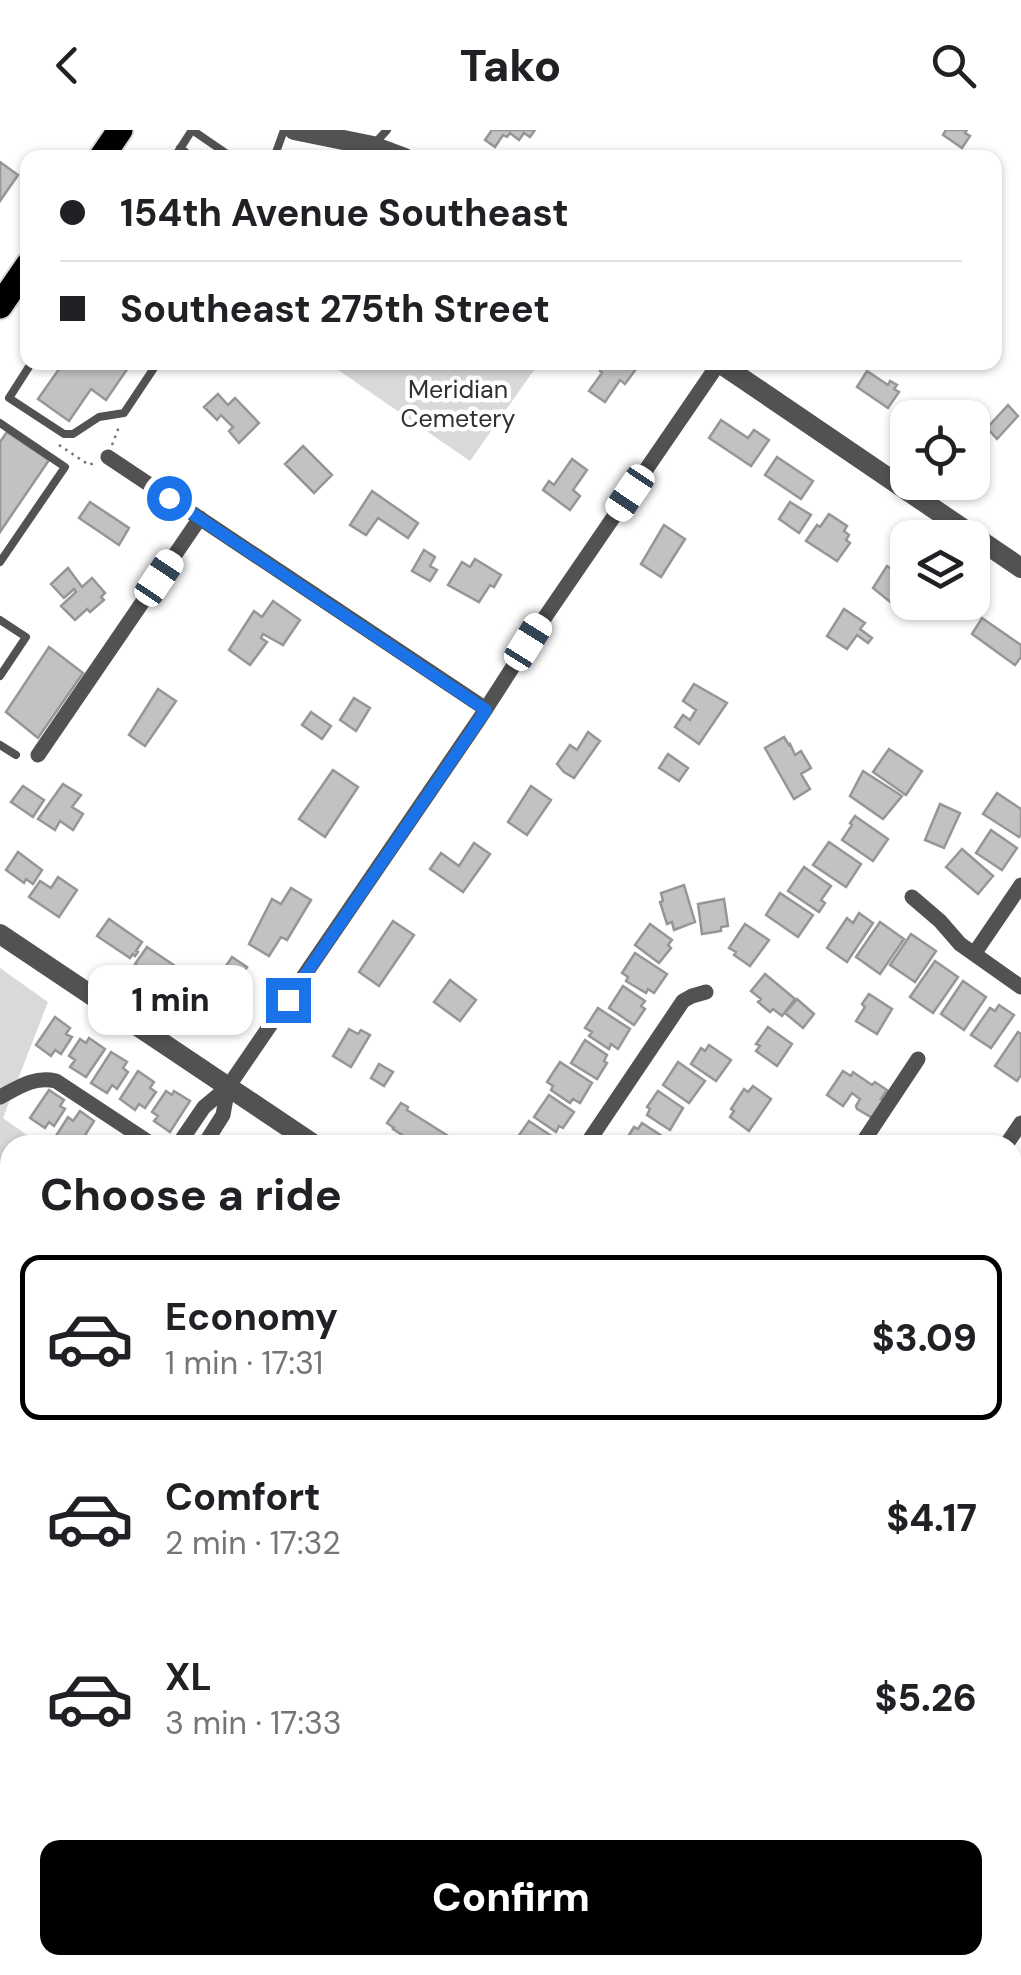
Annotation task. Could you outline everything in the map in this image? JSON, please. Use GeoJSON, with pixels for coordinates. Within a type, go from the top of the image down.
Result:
{"type":"FeatureCollection","features":[{"type":"Feature","properties":{"kind":"main road"},"geometry":{"type":"LineString","coordinates":[[0,306],[20,276]]}},
{"type":"Feature","properties":{"kind":"street"},"geometry":{"type":"LineString","coordinates":[[294,130],[380,138]]}},
{"type":"Feature","properties":{"kind":"street"},"geometry":{"type":"LineString","coordinates":[[185,1135],[204,1107],[228,1087],[713,370]]}},
{"type":"Feature","properties":{"kind":"street"},"geometry":{"type":"LineString","coordinates":[[730,370],[1021,568]]}},
{"type":"Feature","properties":{"kind":"street"},"geometry":{"type":"LineString","coordinates":[[108,457],[486,710]]}},
{"type":"Feature","properties":{"kind":"street"},"geometry":{"type":"LineString","coordinates":[[38,754],[200,518]]}},
{"type":"Feature","properties":{"kind":"street"},"geometry":{"type":"LineString","coordinates":[[974,954],[1021,885]]}},
{"type":"Feature","properties":{"kind":"street"},"geometry":{"type":"LineString","coordinates":[[912,897],[960,944],[1021,987]]}},
{"type":"Feature","properties":{"kind":"street"},"geometry":{"type":"LineString","coordinates":[[0,934],[300,1135]]}},
{"type":"Feature","properties":{"kind":"street"},"geometry":{"type":"LineString","coordinates":[[593,1135],[683,1001],[706,992]]}},
{"type":"Feature","properties":{"kind":"street"},"geometry":{"type":"LineString","coordinates":[[868,1135],[918,1059]]}},
{"type":"Feature","properties":{"kind":"street"},"geometry":{"type":"LineString","coordinates":[[0,1097],[27,1082],[44,1078],[56,1081],[137,1135]]}},
{"type":"Feature","properties":{"kind":"street"},"geometry":{"type":"LineString","coordinates":[[211,1135],[223,1116],[228,1087]]}},
{"type":"Feature","properties":{"kind":"lane"},"geometry":{"type":"LineString","coordinates":[[183,150],[180,148],[192,130],[221,150]]}},
{"type":"Feature","properties":{"kind":"lane"},"geometry":{"type":"LineString","coordinates":[[27,370],[9,398],[64,434],[72,434],[99,417],[124,413],[153,370]]}},
{"type":"Feature","properties":{"kind":"lane"},"geometry":{"type":"LineString","coordinates":[[0,423],[65,467],[0,562]]}},
{"type":"Feature","properties":{"kind":"lane"},"geometry":{"type":"LineString","coordinates":[[0,620],[26,637],[0,676]]}},
{"type":"Feature","properties":{"kind":"lane"},"geometry":{"type":"LineString","coordinates":[[0,745],[16,755]]}},
{"type":"Feature","properties":{"kind":"path"},"geometry":{"type":"LineString","coordinates":[[108,457],[124,413]]}},
{"type":"Feature","properties":{"kind":"green space","name":"Meridian Cemetery"},"geometry":{"type":"Polygon","coordinates":[[[338,370],[534,370],[470,461],[338,370]]]}},
{"type":"Feature","properties":{"kind":"green space"},"geometry":{"type":"Polygon","coordinates":[[[0,968],[48,1002],[3,1118],[27,1135],[0,1135],[0,968]]]}},
{"type":"Feature","properties":{"kind":"building"},"geometry":{"type":"Polygon","coordinates":[[[492,130],[535,130],[530,137],[524,133],[519,140],[510,133],[507,137],[503,135],[495,147],[485,140],[492,130]]]}},
{"type":"Feature","properties":{"kind":"building"},"geometry":{"type":"Polygon","coordinates":[[[946,130],[967,130],[965,133],[970,136],[962,148],[943,135],[946,130]]]}},
{"type":"Feature","properties":{"kind":"building"},"geometry":{"type":"Polygon","coordinates":[[[0,162],[18,175],[0,201],[0,162]]]}},
{"type":"Feature","properties":{"kind":"building"},"geometry":{"type":"Polygon","coordinates":[[[58,370],[127,370],[106,400],[91,389],[69,421],[38,399],[58,370]]]}},
{"type":"Feature","properties":{"kind":"building"},"geometry":{"type":"Polygon","coordinates":[[[635,370],[625,384],[620,380],[605,402],[589,391],[600,371],[635,370]]]}},
{"type":"Feature","properties":{"kind":"building"},"geometry":{"type":"Polygon","coordinates":[[[867,371],[888,385],[890,381],[897,385],[894,389],[899,392],[888,408],[857,387],[867,371]]]}},
{"type":"Feature","properties":{"kind":"building"},"geometry":{"type":"Polygon","coordinates":[[[218,394],[228,405],[235,398],[259,423],[239,443],[229,431],[233,427],[221,415],[217,420],[204,407],[218,394]]]}},
{"type":"Feature","properties":{"kind":"building"},"geometry":{"type":"Polygon","coordinates":[[[1008,405],[1018,416],[997,439],[990,425],[1008,405]]]}},
{"type":"Feature","properties":{"kind":"building"},"geometry":{"type":"Polygon","coordinates":[[[721,420],[748,438],[754,430],[769,440],[751,466],[709,438],[721,420]]]}},
{"type":"Feature","properties":{"kind":"building"},"geometry":{"type":"Polygon","coordinates":[[[7,432],[49,460],[0,532],[0,442],[7,432]]]}},
{"type":"Feature","properties":{"kind":"building"},"geometry":{"type":"Polygon","coordinates":[[[303,446],[332,475],[314,493],[285,464],[303,446]]]}},
{"type":"Feature","properties":{"kind":"building"},"geometry":{"type":"Polygon","coordinates":[[[777,457],[813,481],[801,499],[765,475],[777,457]]]}},
{"type":"Feature","properties":{"kind":"building"},"geometry":{"type":"Polygon","coordinates":[[[572,459],[587,470],[573,490],[580,496],[570,510],[543,490],[549,481],[554,485],[572,459]]]}},
{"type":"Feature","properties":{"kind":"building"},"geometry":{"type":"Polygon","coordinates":[[[372,491],[418,523],[408,538],[378,518],[366,535],[350,525],[372,491]]]}},
{"type":"Feature","properties":{"kind":"building"},"geometry":{"type":"Polygon","coordinates":[[[90,502],[129,528],[119,545],[79,518],[90,502]]]}},
{"type":"Feature","properties":{"kind":"building"},"geometry":{"type":"Polygon","coordinates":[[[790,502],[811,515],[799,533],[779,519],[790,502]]]}},
{"type":"Feature","properties":{"kind":"building"},"geometry":{"type":"Polygon","coordinates":[[[829,514],[847,526],[844,531],[849,535],[846,540],[850,543],[837,561],[806,541],[829,514]]]}},
{"type":"Feature","properties":{"kind":"building"},"geometry":{"type":"Polygon","coordinates":[[[664,525],[685,539],[661,577],[641,564],[664,525]]]}},
{"type":"Feature","properties":{"kind":"building"},"geometry":{"type":"Polygon","coordinates":[[[424,550],[435,557],[430,566],[437,570],[430,581],[412,571],[424,550]]]}},
{"type":"Feature","properties":{"kind":"building"},"geometry":{"type":"Polygon","coordinates":[[[475,559],[501,575],[479,602],[448,585],[462,562],[470,567],[475,559]]]}},
{"type":"Feature","properties":{"kind":"building"},"geometry":{"type":"Polygon","coordinates":[[[887,566],[890,568],[890,602],[873,588],[887,566]]]}},
{"type":"Feature","properties":{"kind":"building"},"geometry":{"type":"Polygon","coordinates":[[[68,568],[82,587],[92,578],[105,593],[101,597],[104,600],[75,620],[61,606],[76,592],[74,589],[64,598],[51,584],[68,568]]]}},
{"type":"Feature","properties":{"kind":"building"},"geometry":{"type":"Polygon","coordinates":[[[273,601],[300,620],[283,645],[263,634],[261,638],[267,642],[250,665],[229,650],[254,611],[262,617],[273,601]]]}},
{"type":"Feature","properties":{"kind":"building"},"geometry":{"type":"Polygon","coordinates":[[[844,609],[865,623],[860,629],[872,638],[868,643],[857,635],[847,649],[827,636],[844,609]]]}},
{"type":"Feature","properties":{"kind":"building"},"geometry":{"type":"Polygon","coordinates":[[[981,620],[985,620],[1021,645],[1021,657],[1015,665],[972,634],[981,620]]]}},
{"type":"Feature","properties":{"kind":"building"},"geometry":{"type":"Polygon","coordinates":[[[49,647],[83,673],[38,738],[6,712],[49,647]]]}},
{"type":"Feature","properties":{"kind":"building"},"geometry":{"type":"Polygon","coordinates":[[[694,684],[727,703],[699,744],[675,727],[683,715],[690,720],[696,710],[683,701],[694,684]]]}},
{"type":"Feature","properties":{"kind":"building"},"geometry":{"type":"Polygon","coordinates":[[[158,689],[176,701],[145,746],[129,735],[158,689]]]}},
{"type":"Feature","properties":{"kind":"building"},"geometry":{"type":"Polygon","coordinates":[[[354,698],[370,708],[356,731],[340,720],[354,698]]]}},
{"type":"Feature","properties":{"kind":"building"},"geometry":{"type":"Polygon","coordinates":[[[311,712],[331,726],[322,739],[302,725],[311,712]]]}},
{"type":"Feature","properties":{"kind":"building"},"geometry":{"type":"Polygon","coordinates":[[[588,732],[600,741],[574,778],[557,764],[570,745],[577,750],[588,732]]]}},
{"type":"Feature","properties":{"kind":"building"},"geometry":{"type":"Polygon","coordinates":[[[784,737],[795,755],[801,751],[811,768],[801,774],[810,789],[794,799],[765,748],[784,737]]]}},
{"type":"Feature","properties":{"kind":"building"},"geometry":{"type":"Polygon","coordinates":[[[889,749],[922,771],[906,795],[873,772],[889,749]]]}},
{"type":"Feature","properties":{"kind":"building"},"geometry":{"type":"Polygon","coordinates":[[[668,754],[688,768],[679,781],[659,768],[668,754]]]}},
{"type":"Feature","properties":{"kind":"building"},"geometry":{"type":"Polygon","coordinates":[[[333,770],[358,787],[325,837],[299,819],[333,770]]]}},
{"type":"Feature","properties":{"kind":"building"},"geometry":{"type":"Polygon","coordinates":[[[863,771],[902,796],[883,819],[850,796],[863,771]]]}},
{"type":"Feature","properties":{"kind":"building"},"geometry":{"type":"Polygon","coordinates":[[[63,784],[81,795],[72,807],[83,814],[73,830],[60,821],[55,830],[38,819],[63,784]]]}},
{"type":"Feature","properties":{"kind":"building"},"geometry":{"type":"Polygon","coordinates":[[[23,786],[44,800],[33,817],[11,802],[23,786]]]}},
{"type":"Feature","properties":{"kind":"building"},"geometry":{"type":"Polygon","coordinates":[[[531,786],[551,800],[527,835],[508,822],[531,786]]]}},
{"type":"Feature","properties":{"kind":"building"},"geometry":{"type":"Polygon","coordinates":[[[997,793],[1021,809],[1019,837],[983,814],[997,793]]]}},
{"type":"Feature","properties":{"kind":"building"},"geometry":{"type":"Polygon","coordinates":[[[940,804],[960,813],[944,848],[925,840],[940,804]]]}},
{"type":"Feature","properties":{"kind":"building"},"geometry":{"type":"Polygon","coordinates":[[[855,816],[888,839],[873,861],[842,840],[855,816]]]}},
{"type":"Feature","properties":{"kind":"building"},"geometry":{"type":"Polygon","coordinates":[[[991,830],[1017,848],[1002,870],[976,853],[991,830]]]}},
{"type":"Feature","properties":{"kind":"building"},"geometry":{"type":"Polygon","coordinates":[[[829,842],[861,864],[846,887],[813,865],[829,842]]]}},
{"type":"Feature","properties":{"kind":"building"},"geometry":{"type":"Polygon","coordinates":[[[474,843],[490,854],[463,892],[430,869],[441,853],[459,866],[474,843]]]}},
{"type":"Feature","properties":{"kind":"building"},"geometry":{"type":"Polygon","coordinates":[[[962,849],[993,876],[978,894],[946,867],[962,849]]]}},
{"type":"Feature","properties":{"kind":"building"},"geometry":{"type":"Polygon","coordinates":[[[18,852],[42,870],[33,884],[26,879],[24,883],[6,870],[18,852]]]}},
{"type":"Feature","properties":{"kind":"building"},"geometry":{"type":"Polygon","coordinates":[[[804,867],[831,886],[821,900],[825,903],[819,912],[788,891],[804,867]]]}},
{"type":"Feature","properties":{"kind":"building"},"geometry":{"type":"Polygon","coordinates":[[[58,877],[77,890],[59,917],[29,897],[40,881],[51,888],[58,877]]]}},
{"type":"Feature","properties":{"kind":"building"},"geometry":{"type":"Polygon","coordinates":[[[684,885],[695,922],[674,930],[672,922],[667,924],[661,893],[684,885]]]}},
{"type":"Feature","properties":{"kind":"building"},"geometry":{"type":"Polygon","coordinates":[[[291,888],[311,900],[287,940],[281,937],[269,956],[249,944],[272,899],[281,904],[291,888]]]}},
{"type":"Feature","properties":{"kind":"building"},"geometry":{"type":"Polygon","coordinates":[[[780,893],[813,915],[798,937],[766,915],[780,893]]]}},
{"type":"Feature","properties":{"kind":"building"},"geometry":{"type":"Polygon","coordinates":[[[724,899],[728,926],[702,934],[698,904],[724,899]]]}},
{"type":"Feature","properties":{"kind":"building"},"geometry":{"type":"Polygon","coordinates":[[[859,913],[873,923],[847,962],[827,948],[847,918],[853,923],[859,913]]]}},
{"type":"Feature","properties":{"kind":"building"},"geometry":{"type":"Polygon","coordinates":[[[109,919],[142,942],[135,956],[130,958],[97,936],[109,919]]]}},
{"type":"Feature","properties":{"kind":"building"},"geometry":{"type":"Polygon","coordinates":[[[393,921],[414,935],[379,986],[359,972],[393,921]]]}},
{"type":"Feature","properties":{"kind":"building"},"geometry":{"type":"Polygon","coordinates":[[[880,922],[904,939],[880,974],[856,957],[880,922]]]}},
{"type":"Feature","properties":{"kind":"building"},"geometry":{"type":"Polygon","coordinates":[[[650,924],[672,940],[668,945],[671,948],[659,963],[635,945],[650,924]]]}},
{"type":"Feature","properties":{"kind":"building"},"geometry":{"type":"Polygon","coordinates":[[[745,924],[769,940],[750,966],[729,948],[745,924]]]}},
{"type":"Feature","properties":{"kind":"building"},"geometry":{"type":"Polygon","coordinates":[[[911,934],[936,951],[915,982],[890,965],[911,934]]]}},
{"type":"Feature","properties":{"kind":"building"},"geometry":{"type":"Polygon","coordinates":[[[147,947],[181,970],[169,986],[135,964],[147,947]]]}},
{"type":"Feature","properties":{"kind":"building"},"geometry":{"type":"Polygon","coordinates":[[[635,953],[667,974],[654,993],[648,989],[646,993],[626,981],[628,977],[622,973],[635,953]]]}},
{"type":"Feature","properties":{"kind":"building"},"geometry":{"type":"Polygon","coordinates":[[[232,957],[247,967],[233,988],[218,978],[232,957]]]}},
{"type":"Feature","properties":{"kind":"building"},"geometry":{"type":"Polygon","coordinates":[[[935,961],[958,977],[933,1013],[910,997],[935,961]]]}},
{"type":"Feature","properties":{"kind":"building"},"geometry":{"type":"Polygon","coordinates":[[[765,974],[795,999],[782,1016],[773,1009],[770,1012],[751,991],[765,974]]]}},
{"type":"Feature","properties":{"kind":"building"},"geometry":{"type":"Polygon","coordinates":[[[207,977],[221,987],[209,1010],[216,1015],[208,1027],[184,1011],[195,994],[192,992],[207,977]]]}},
{"type":"Feature","properties":{"kind":"building"},"geometry":{"type":"Polygon","coordinates":[[[450,980],[476,1000],[460,1021],[434,1002],[450,980]]]}},
{"type":"Feature","properties":{"kind":"building"},"geometry":{"type":"Polygon","coordinates":[[[963,981],[986,997],[964,1030],[941,1014],[963,981]]]}},
{"type":"Feature","properties":{"kind":"building"},"geometry":{"type":"Polygon","coordinates":[[[623,986],[645,1001],[641,1006],[645,1009],[634,1025],[609,1008],[623,986]]]}},
{"type":"Feature","properties":{"kind":"building"},"geometry":{"type":"Polygon","coordinates":[[[869,994],[892,1009],[877,1034],[856,1021],[869,994]]]}},
{"type":"Feature","properties":{"kind":"building"},"geometry":{"type":"Polygon","coordinates":[[[797,999],[814,1014],[803,1028],[785,1013],[797,999]]]}},
{"type":"Feature","properties":{"kind":"building"},"geometry":{"type":"Polygon","coordinates":[[[999,1005],[1014,1015],[991,1048],[971,1035],[990,1008],[995,1011],[999,1005]]]}},
{"type":"Feature","properties":{"kind":"building"},"geometry":{"type":"Polygon","coordinates":[[[598,1008],[630,1029],[618,1049],[611,1044],[609,1049],[589,1036],[592,1032],[585,1028],[598,1008]]]}},
{"type":"Feature","properties":{"kind":"building"},"geometry":{"type":"Polygon","coordinates":[[[55,1017],[70,1028],[66,1034],[72,1037],[61,1054],[55,1050],[51,1056],[36,1045],[55,1017]]]}},
{"type":"Feature","properties":{"kind":"building"},"geometry":{"type":"Polygon","coordinates":[[[768,1027],[792,1044],[777,1066],[756,1051],[760,1046],[756,1044],[768,1027]]]}},
{"type":"Feature","properties":{"kind":"building"},"geometry":{"type":"Polygon","coordinates":[[[349,1029],[370,1035],[351,1067],[333,1056],[349,1029]]]}},
{"type":"Feature","properties":{"kind":"building"},"geometry":{"type":"Polygon","coordinates":[[[1018,1032],[1021,1075],[1017,1081],[995,1066],[1018,1032]]]}},
{"type":"Feature","properties":{"kind":"building"},"geometry":{"type":"Polygon","coordinates":[[[89,1038],[105,1049],[86,1077],[70,1067],[75,1060],[69,1056],[80,1039],[86,1043],[89,1038]]]}},
{"type":"Feature","properties":{"kind":"building"},"geometry":{"type":"Polygon","coordinates":[[[585,1040],[607,1055],[607,1063],[597,1079],[571,1063],[585,1040]]]}},
{"type":"Feature","properties":{"kind":"building"},"geometry":{"type":"Polygon","coordinates":[[[709,1045],[731,1060],[716,1081],[691,1064],[701,1048],[705,1051],[709,1045]]]}},
{"type":"Feature","properties":{"kind":"building"},"geometry":{"type":"Polygon","coordinates":[[[111,1052],[127,1062],[123,1068],[128,1072],[117,1089],[112,1085],[107,1093],[91,1083],[111,1052]]]}},
{"type":"Feature","properties":{"kind":"building"},"geometry":{"type":"Polygon","coordinates":[[[560,1062],[592,1083],[580,1103],[573,1099],[570,1103],[551,1090],[553,1086],[547,1082],[560,1062]]]}},
{"type":"Feature","properties":{"kind":"building"},"geometry":{"type":"Polygon","coordinates":[[[678,1062],[705,1081],[689,1103],[663,1085],[678,1062]]]}},
{"type":"Feature","properties":{"kind":"building"},"geometry":{"type":"Polygon","coordinates":[[[379,1064],[393,1072],[384,1086],[371,1078],[379,1064]]]}},
{"type":"Feature","properties":{"kind":"building"},"geometry":{"type":"Polygon","coordinates":[[[138,1071],[154,1082],[150,1088],[156,1092],[145,1108],[139,1104],[135,1110],[120,1099],[138,1071]]]}},
{"type":"Feature","properties":{"kind":"building"},"geometry":{"type":"Polygon","coordinates":[[[843,1071],[851,1076],[853,1072],[887,1090],[881,1099],[888,1103],[876,1120],[857,1109],[860,1099],[852,1093],[843,1106],[827,1095],[843,1071]]]}},
{"type":"Feature","properties":{"kind":"building"},"geometry":{"type":"Polygon","coordinates":[[[753,1086],[771,1099],[749,1131],[730,1117],[744,1089],[748,1092],[753,1086]]]}},
{"type":"Feature","properties":{"kind":"building"},"geometry":{"type":"Polygon","coordinates":[[[49,1090],[64,1100],[60,1106],[65,1109],[54,1126],[49,1122],[45,1128],[30,1118],[49,1090]]]}},
{"type":"Feature","properties":{"kind":"building"},"geometry":{"type":"Polygon","coordinates":[[[166,1091],[172,1095],[174,1091],[190,1101],[170,1132],[154,1121],[158,1116],[152,1112],[166,1091]]]}},
{"type":"Feature","properties":{"kind":"building"},"geometry":{"type":"Polygon","coordinates":[[[658,1091],[683,1108],[670,1130],[647,1115],[647,1107],[658,1091]]]}},
{"type":"Feature","properties":{"kind":"building"},"geometry":{"type":"Polygon","coordinates":[[[549,1095],[574,1112],[556,1132],[534,1117],[549,1095]]]}},
{"type":"Feature","properties":{"kind":"building"},"geometry":{"type":"Polygon","coordinates":[[[401,1103],[447,1135],[402,1135],[387,1123],[401,1103]]]}},
{"type":"Feature","properties":{"kind":"building"},"geometry":{"type":"Polygon","coordinates":[[[80,1111],[94,1121],[85,1135],[57,1135],[68,1117],[73,1121],[80,1111]]]}},
{"type":"Feature","properties":{"kind":"building"},"geometry":{"type":"Polygon","coordinates":[[[529,1121],[550,1135],[519,1135],[529,1121]]]}},
{"type":"Feature","properties":{"kind":"building"},"geometry":{"type":"Polygon","coordinates":[[[642,1123],[660,1135],[629,1135],[634,1127],[638,1129],[642,1123]]]}},
{"type":"Feature","properties":{"kind":"route"},"geometry":{"type":"LineString","coordinates":[[169,498],[486,710],[288,1000]]}}]}
